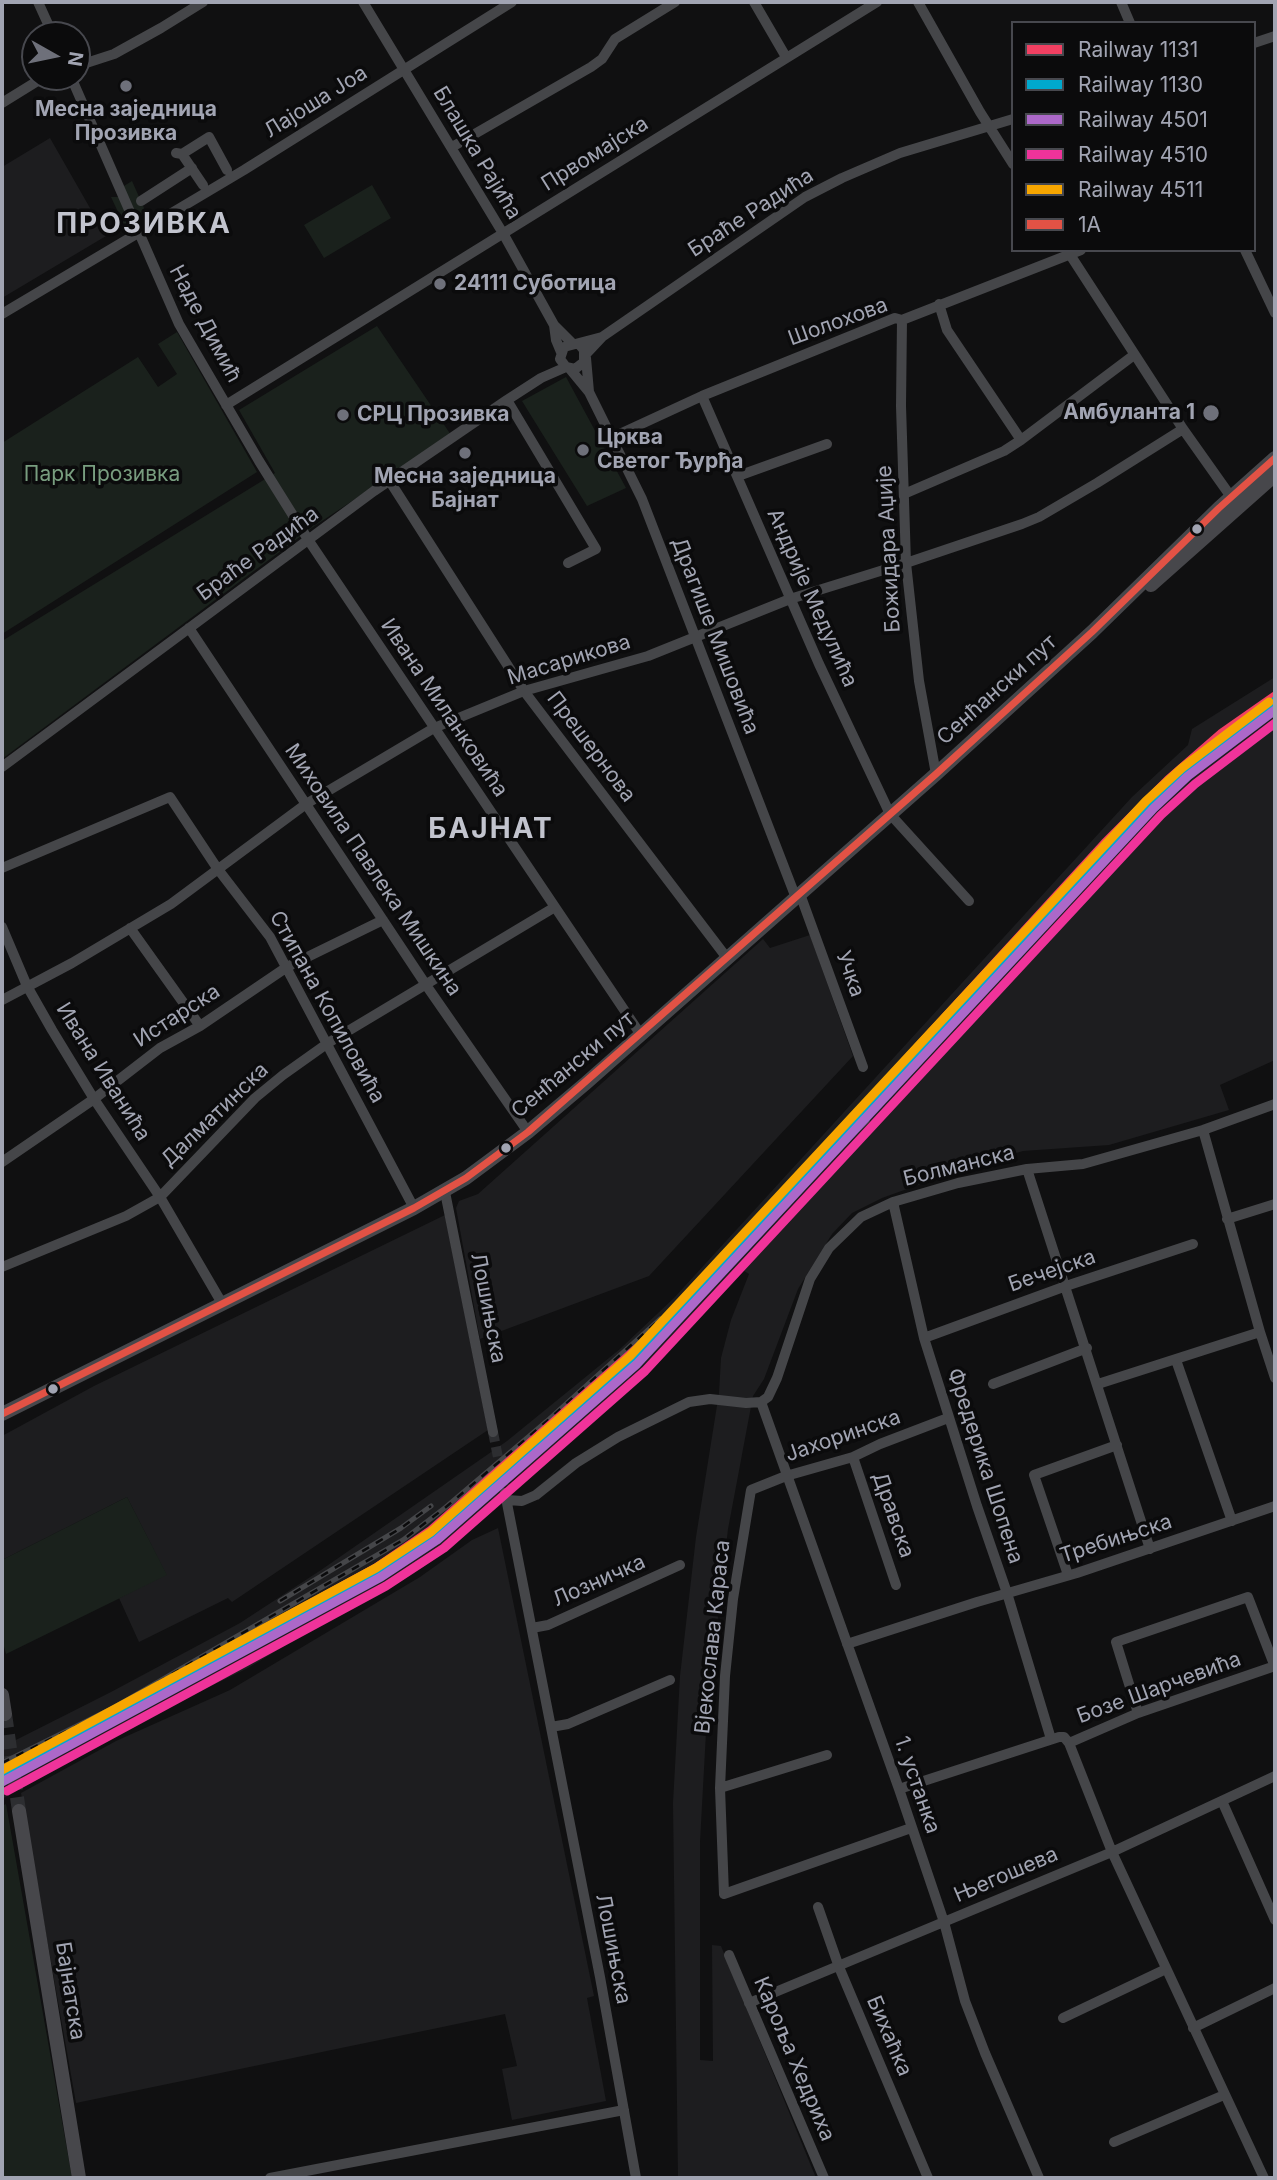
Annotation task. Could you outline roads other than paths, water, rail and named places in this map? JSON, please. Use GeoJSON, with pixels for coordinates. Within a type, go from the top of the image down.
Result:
{"type":"FeatureCollection","features":[{"type":"Feature","properties":{"kind":"main road","name":"Сенћански пут"},"geometry":{"type":"LineString","coordinates":[[2,1415],[445,1192],[528,1132],[936,774],[1235,503],[1275,458]]}},
{"type":"Feature","properties":{"kind":"main road","name":"Сенћански пут"},"geometry":{"type":"LineString","coordinates":[[1235,503],[1275,475]]}},
{"type":"Feature","properties":{"kind":"main road"},"geometry":{"type":"LineString","coordinates":[[2,1695],[5,1714]]}},
{"type":"Feature","properties":{"kind":"main road","name":"Бајнатска"},"geometry":{"type":"LineString","coordinates":[[19,1811],[79,2178]]}},
{"type":"Feature","properties":{"kind":"street"},"geometry":{"type":"LineString","coordinates":[[38,2],[47,21]]}},
{"type":"Feature","properties":{"kind":"street"},"geometry":{"type":"LineString","coordinates":[[91,61],[114,54],[203,2]]}},
{"type":"Feature","properties":{"kind":"street","name":"Блашка Рајића"},"geometry":{"type":"LineString","coordinates":[[363,2],[452,147],[554,325],[581,350]]}},
{"type":"Feature","properties":{"kind":"street","name":"Лајоша Јоа"},"geometry":{"type":"LineString","coordinates":[[2,314],[139,234],[512,2]]}},
{"type":"Feature","properties":{"kind":"street"},"geometry":{"type":"LineString","coordinates":[[452,147],[591,67],[602,58],[615,39],[675,2]]}},
{"type":"Feature","properties":{"kind":"street"},"geometry":{"type":"LineString","coordinates":[[754,2],[786,57]]}},
{"type":"Feature","properties":{"kind":"street","name":"Првомајска"},"geometry":{"type":"LineString","coordinates":[[226,405],[877,2]]}},
{"type":"Feature","properties":{"kind":"street"},"geometry":{"type":"LineString","coordinates":[[918,2],[1011,161]]}},
{"type":"Feature","properties":{"kind":"street"},"geometry":{"type":"LineString","coordinates":[[1121,2],[1129,21]]}},
{"type":"Feature","properties":{"kind":"street"},"geometry":{"type":"LineString","coordinates":[[1256,42],[1275,36]]}},
{"type":"Feature","properties":{"kind":"street"},"geometry":{"type":"LineString","coordinates":[[2,103],[21,91]]}},
{"type":"Feature","properties":{"kind":"street","name":"Наде Димић"},"geometry":{"type":"LineString","coordinates":[[77,91],[178,324],[309,541]]}},
{"type":"Feature","properties":{"kind":"street","name":"Браће Радића"},"geometry":{"type":"LineString","coordinates":[[581,350],[805,197],[900,153],[1011,120]]}},
{"type":"Feature","properties":{"kind":"street"},"geometry":{"type":"LineString","coordinates":[[203,185],[179,153],[209,137],[227,170]]}},
{"type":"Feature","properties":{"kind":"street"},"geometry":{"type":"LineString","coordinates":[[141,201],[192,169]]}},
{"type":"Feature","properties":{"kind":"street"},"geometry":{"type":"LineString","coordinates":[[1073,252],[1134,355],[1235,503]]}},
{"type":"Feature","properties":{"kind":"street","name":"Шолохова"},"geometry":{"type":"LineString","coordinates":[[611,438],[702,396],[895,318],[902,320],[1073,252]]}},
{"type":"Feature","properties":{"kind":"street"},"geometry":{"type":"LineString","coordinates":[[1246,252],[1275,313]]}},
{"type":"Feature","properties":{"kind":"street"},"geometry":{"type":"LineString","coordinates":[[939,304],[947,330],[1021,440]]}},
{"type":"Feature","properties":{"kind":"street","name":"Божидара Аџије"},"geometry":{"type":"LineString","coordinates":[[902,320],[901,406],[906,564],[919,681],[936,774]]}},
{"type":"Feature","properties":{"kind":"street","name":"Блашка Рајића"},"geometry":{"type":"LineString","coordinates":[[554,325],[564,362]]}},
{"type":"Feature","properties":{"kind":"street"},"geometry":{"type":"LineString","coordinates":[[566,345],[581,350],[579,368],[564,362],[566,345]]}},
{"type":"Feature","properties":{"kind":"street","name":"Драгише Мишовића"},"geometry":{"type":"LineString","coordinates":[[581,350],[589,392]]}},
{"type":"Feature","properties":{"kind":"street"},"geometry":{"type":"LineString","coordinates":[[904,494],[1003,451],[1134,355]]}},
{"type":"Feature","properties":{"kind":"street","name":"Браће Радића"},"geometry":{"type":"LineString","coordinates":[[2,767],[389,480],[564,362]]}},
{"type":"Feature","properties":{"kind":"street","name":"Драгише Мишовића"},"geometry":{"type":"LineString","coordinates":[[564,362],[589,392],[642,499],[798,896]]}},
{"type":"Feature","properties":{"kind":"street","name":"Андрије Медулића"},"geometry":{"type":"LineString","coordinates":[[702,396],[790,598],[890,814],[969,901]]}},
{"type":"Feature","properties":{"kind":"street"},"geometry":{"type":"LineString","coordinates":[[507,400],[596,549],[568,564]]}},
{"type":"Feature","properties":{"kind":"street","name":"Масарикова"},"geometry":{"type":"LineString","coordinates":[[2,1000],[72,963],[171,904],[306,804],[434,728],[524,691],[628,662],[790,598],[906,564],[1039,517],[1183,429]]}},
{"type":"Feature","properties":{"kind":"street"},"geometry":{"type":"LineString","coordinates":[[738,476],[827,444]]}},
{"type":"Feature","properties":{"kind":"street","name":"Прешернова"},"geometry":{"type":"LineString","coordinates":[[389,480],[524,691],[727,958]]}},
{"type":"Feature","properties":{"kind":"street","name":"Ивана Миланковића"},"geometry":{"type":"LineString","coordinates":[[309,541],[641,1035]]}},
{"type":"Feature","properties":{"kind":"street","name":"Миховила Павлека Мишкина"},"geometry":{"type":"LineString","coordinates":[[189,628],[426,985],[528,1132]]}},
{"type":"Feature","properties":{"kind":"street","name":"Стипана Копиловића"},"geometry":{"type":"LineString","coordinates":[[2,868],[170,797],[218,868],[270,937],[414,1208]]}},
{"type":"Feature","properties":{"kind":"street","name":"Учка"},"geometry":{"type":"LineString","coordinates":[[798,896],[863,1067]]}},
{"type":"Feature","properties":{"kind":"street","name":"Далматинска"},"geometry":{"type":"LineString","coordinates":[[2,1268],[126,1216],[160,1196],[256,1098],[328,1043],[555,907]]}},
{"type":"Feature","properties":{"kind":"street","name":"Истарска"},"geometry":{"type":"LineString","coordinates":[[2,1162],[94,1099],[160,1048],[200,1026],[287,967],[383,920]]}},
{"type":"Feature","properties":{"kind":"street","name":"Ивана Иванића"},"geometry":{"type":"LineString","coordinates":[[2,928],[27,986],[94,1099],[160,1196],[223,1305]]}},
{"type":"Feature","properties":{"kind":"street"},"geometry":{"type":"LineString","coordinates":[[130,929],[200,1026]]}},
{"type":"Feature","properties":{"kind":"street","name":"Болманска"},"geometry":{"type":"LineString","coordinates":[[761,1402],[772,1390],[810,1279],[829,1248],[862,1217],[893,1202],[958,1183],[1027,1169],[1083,1164],[1203,1130],[1275,1104]]}},
{"type":"Feature","properties":{"kind":"street"},"geometry":{"type":"LineString","coordinates":[[1203,1130],[1275,1378]]}},
{"type":"Feature","properties":{"kind":"street"},"geometry":{"type":"LineString","coordinates":[[1027,1169],[1150,1549]]}},
{"type":"Feature","properties":{"kind":"street","name":"Лошињска"},"geometry":{"type":"LineString","coordinates":[[445,1192],[493,1432]]}},
{"type":"Feature","properties":{"kind":"street","name":"Фредерика Шопена"},"geometry":{"type":"LineString","coordinates":[[893,1202],[923,1338],[1007,1594],[1051,1739]]}},
{"type":"Feature","properties":{"kind":"street"},"geometry":{"type":"LineString","coordinates":[[1227,1219],[1275,1204]]}},
{"type":"Feature","properties":{"kind":"street","name":"Бечејска"},"geometry":{"type":"LineString","coordinates":[[923,1338],[1193,1244]]}},
{"type":"Feature","properties":{"kind":"street"},"geometry":{"type":"LineString","coordinates":[[1098,1384],[1260,1332]]}},
{"type":"Feature","properties":{"kind":"street"},"geometry":{"type":"LineString","coordinates":[[993,1384],[1087,1348]]}},
{"type":"Feature","properties":{"kind":"street"},"geometry":{"type":"LineString","coordinates":[[1176,1360],[1232,1521]]}},
{"type":"Feature","properties":{"kind":"street","name":"Лошињска"},"geometry":{"type":"LineString","coordinates":[[636,2178],[506,1497],[522,1501],[536,1494],[576,1462],[618,1437],[689,1402],[710,1399],[761,1402]]}},
{"type":"Feature","properties":{"kind":"street","name":"1. устанка"},"geometry":{"type":"LineString","coordinates":[[761,1402],[899,1789],[944,1922],[965,2001],[1039,2178]]}},
{"type":"Feature","properties":{"kind":"street","name":"Јахоринска"},"geometry":{"type":"LineString","coordinates":[[751,1490],[786,1476],[853,1457],[948,1418]]}},
{"type":"Feature","properties":{"kind":"street"},"geometry":{"type":"LineString","coordinates":[[1068,1575],[1034,1475],[1117,1445]]}},
{"type":"Feature","properties":{"kind":"street","name":"Дравска"},"geometry":{"type":"LineString","coordinates":[[853,1457],[896,1585]]}},
{"type":"Feature","properties":{"kind":"street","name":"Вјекослава Караса"},"geometry":{"type":"LineString","coordinates":[[751,1490],[733,1599],[725,1676],[720,1788],[724,1894],[911,1828]]}},
{"type":"Feature","properties":{"kind":"street","name":"Требињска"},"geometry":{"type":"LineString","coordinates":[[847,1644],[1150,1549],[1275,1506]]}},
{"type":"Feature","properties":{"kind":"street","name":"Лозничка"},"geometry":{"type":"LineString","coordinates":[[532,1628],[548,1625],[680,1565]]}},
{"type":"Feature","properties":{"kind":"street"},"geometry":{"type":"LineString","coordinates":[[1138,1713],[1116,1642],[1248,1597],[1275,1666]]}},
{"type":"Feature","properties":{"kind":"street","name":"Бозе Шарчевића"},"geometry":{"type":"LineString","coordinates":[[1051,1739],[1064,1737],[1069,1743],[1138,1713],[1275,1666]]}},
{"type":"Feature","properties":{"kind":"street"},"geometry":{"type":"LineString","coordinates":[[551,1727],[568,1724],[670,1680]]}},
{"type":"Feature","properties":{"kind":"street"},"geometry":{"type":"LineString","coordinates":[[899,1789],[1051,1739]]}},
{"type":"Feature","properties":{"kind":"street"},"geometry":{"type":"LineString","coordinates":[[1069,1743],[1112,1852],[1264,2178]]}},
{"type":"Feature","properties":{"kind":"street"},"geometry":{"type":"LineString","coordinates":[[720,1788],[827,1755]]}},
{"type":"Feature","properties":{"kind":"street","name":"Његошева"},"geometry":{"type":"LineString","coordinates":[[749,2003],[1112,1852],[1275,1776]]}},
{"type":"Feature","properties":{"kind":"street"},"geometry":{"type":"LineString","coordinates":[[1222,1801],[1275,1920]]}},
{"type":"Feature","properties":{"kind":"street","name":"Бихаћка"},"geometry":{"type":"LineString","coordinates":[[818,1907],[839,1966],[928,2178]]}},
{"type":"Feature","properties":{"kind":"street","name":"Кароља Хедриха"},"geometry":{"type":"LineString","coordinates":[[729,1955],[824,2178]]}},
{"type":"Feature","properties":{"kind":"street"},"geometry":{"type":"LineString","coordinates":[[1063,2018],[1166,1969]]}},
{"type":"Feature","properties":{"kind":"street"},"geometry":{"type":"LineString","coordinates":[[1193,2028],[1275,1989]]}},
{"type":"Feature","properties":{"kind":"street"},"geometry":{"type":"LineString","coordinates":[[1114,2142],[1224,2095]]}},
{"type":"Feature","properties":{"kind":"street"},"geometry":{"type":"LineString","coordinates":[[270,2178],[624,2110]]}},
{"type":"Feature","properties":{"kind":"tunnel"},"geometry":{"type":"LineString","coordinates":[[493,1432],[505,1493]]}},
{"type":"Feature","properties":{"kind":"tunnel"},"geometry":{"type":"LineString","coordinates":[[5,1714],[19,1811]]}},
{"type":"Feature","properties":{"kind":"railway"},"geometry":{"type":"LineString","coordinates":[[765,1218],[867,1121]]}},
{"type":"Feature","properties":{"kind":"railway"},"geometry":{"type":"LineString","coordinates":[[2,1763],[115,1707],[403,1540],[547,1421],[660,1319]]}},
{"type":"Feature","properties":{"kind":"railway"},"geometry":{"type":"LineString","coordinates":[[280,1601],[401,1528],[431,1506]]}},
{"type":"Feature","properties":{"kind":"rail line","name":"1131"},"geometry":{"type":"LineString","coordinates":[[2,1776],[94,1722],[376,1568],[430,1531],[661,1327],[1105,843],[1168,780],[1222,733],[1275,696]]}},
{"type":"Feature","properties":{"kind":"rail line","name":"1130"},"geometry":{"type":"LineString","coordinates":[[2,1779],[378,1573],[409,1554],[452,1520],[663,1331],[1149,805],[1194,763],[1275,701]]}},
{"type":"Feature","properties":{"kind":"rail line","name":"4511"},"geometry":{"type":"LineString","coordinates":[[2,1770],[376,1568],[431,1532],[630,1356],[1146,801],[1182,768],[1269,702]]}},
{"type":"Feature","properties":{"kind":"rail line","name":"4501"},"geometry":{"type":"LineString","coordinates":[[2,1782],[381,1577],[437,1540],[637,1364],[1154,808],[1188,776],[1275,710]]}},
{"type":"Feature","properties":{"kind":"rail line","name":"4510"},"geometry":{"type":"LineString","coordinates":[[7,1791],[386,1586],[444,1548],[645,1371],[1161,815],[1195,784],[1275,723]]}},
{"type":"Feature","properties":{"kind":"place","name":"Месна заједница Прозивка"},"geometry":{"type":"Point","coordinates":[126,86]}},
{"type":"Feature","properties":{"kind":"place","name":"24111 Суботица"},"geometry":{"type":"Point","coordinates":[440,284]}},
{"type":"Feature","properties":{"kind":"place","name":"Амбуланта 1"},"geometry":{"type":"Point","coordinates":[1211,413]}},
{"type":"Feature","properties":{"kind":"place","name":"СРЦ Прозивка"},"geometry":{"type":"Point","coordinates":[343,415]}},
{"type":"Feature","properties":{"kind":"place","name":"Црква Светог Ђурђа"},"geometry":{"type":"Point","coordinates":[583,450]}},
{"type":"Feature","properties":{"kind":"place","name":"Месна заједница Бајнат"},"geometry":{"type":"Point","coordinates":[465,453]}},
{"type":"Feature","properties":{"kind":"district","name":"ПРОЗИВКА"},"geometry":{"type":"Point","coordinates":[144,225]}},
{"type":"Feature","properties":{"kind":"district","name":"БАЈНАТ"},"geometry":{"type":"Point","coordinates":[491,830]}},
{"type":"Feature","properties":{"kind":"park label","name":"Парк Прозивка"},"geometry":{"type":"Point","coordinates":[102,475]}}]}
